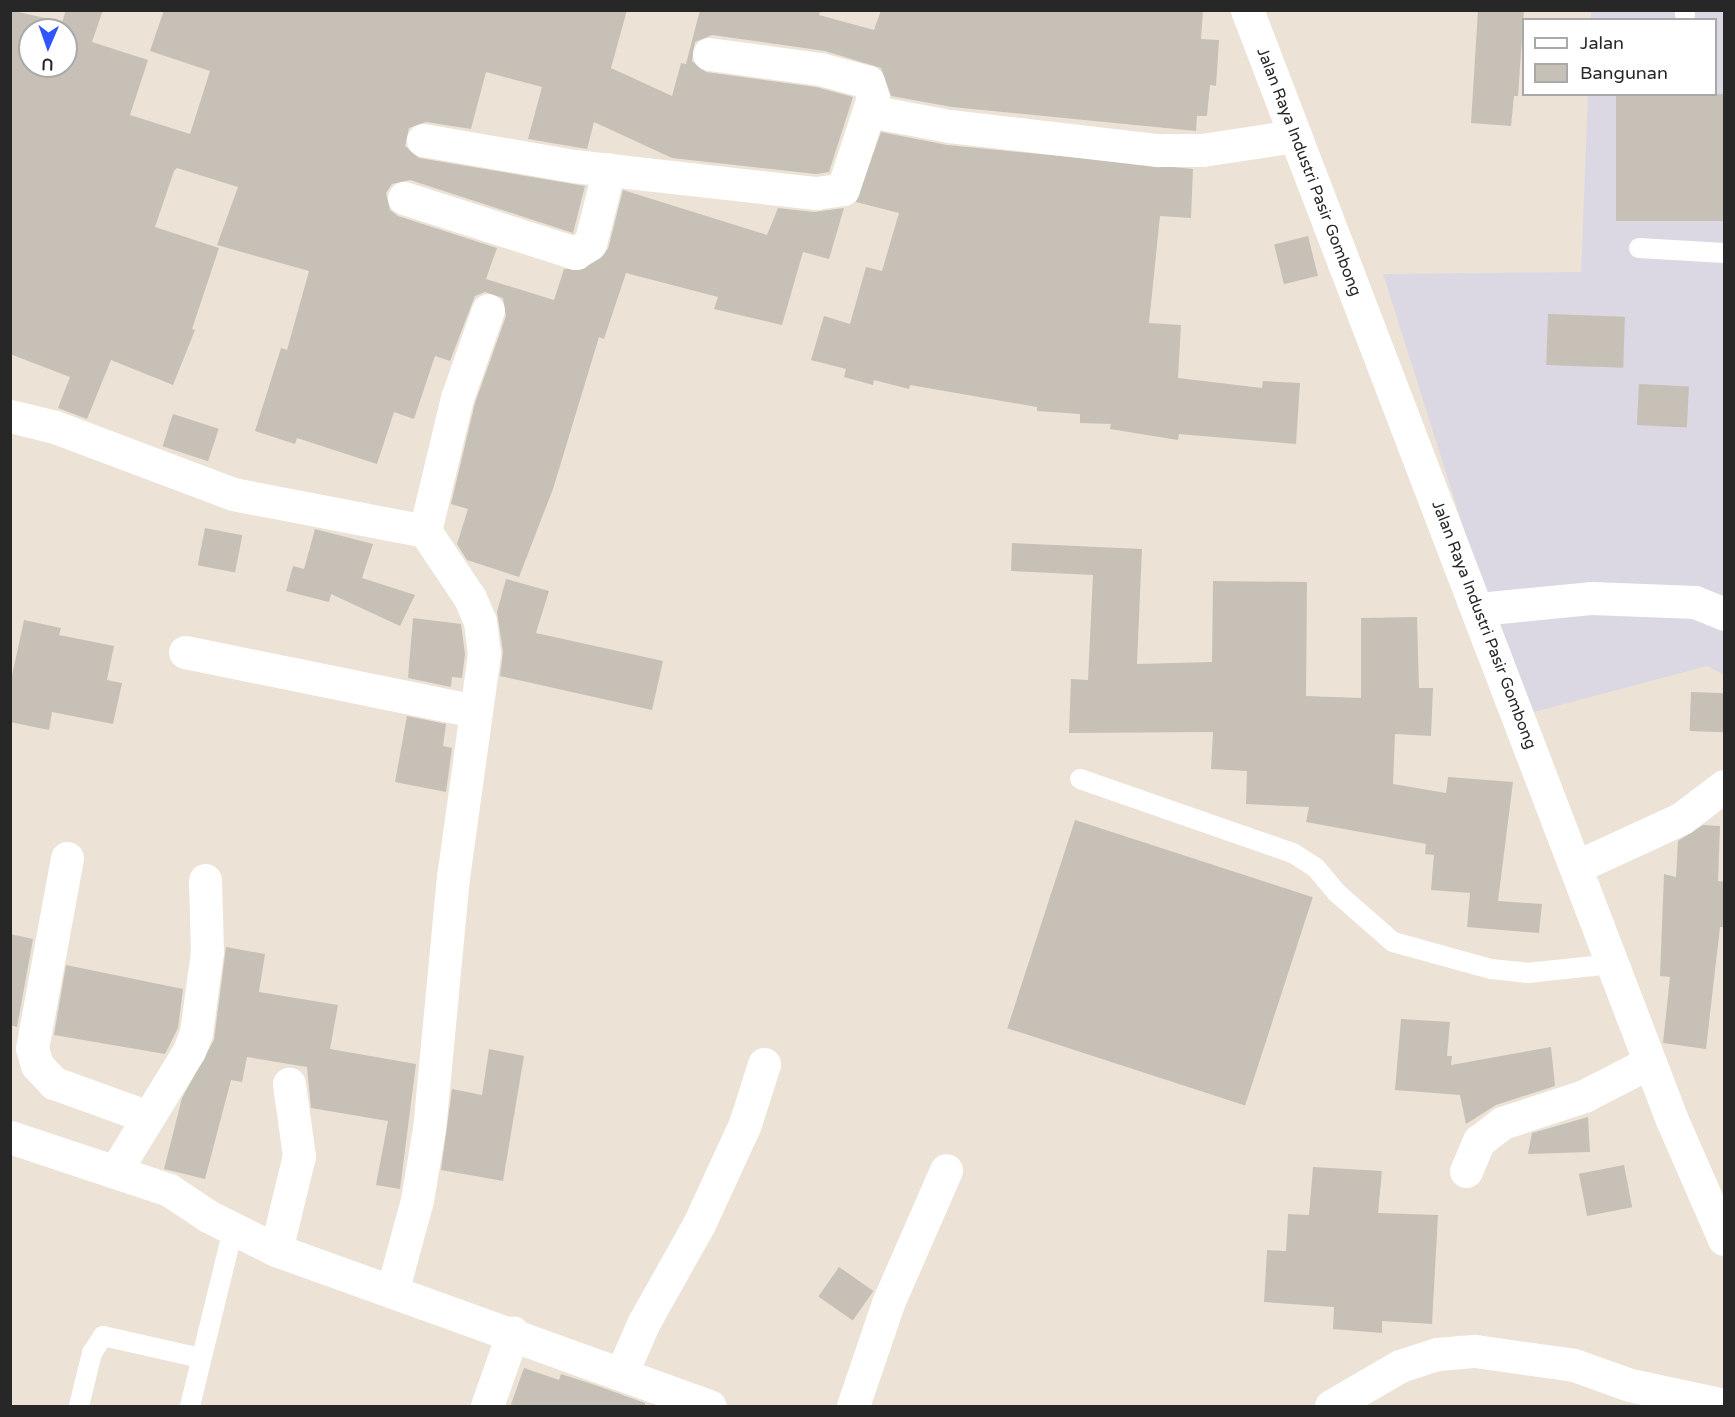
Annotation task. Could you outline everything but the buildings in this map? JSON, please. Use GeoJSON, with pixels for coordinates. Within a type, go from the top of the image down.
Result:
{"type":"FeatureCollection","features":[{"type":"Feature","properties":{"kind":"street","name":"Jalan Raya Industri Pasir Gombong"},"geometry":{"type":"LineString","coordinates":[[1247,10],[1479,609],[1650,1062],[1725,1239]]}},
{"type":"Feature","properties":{"kind":"street"},"geometry":{"type":"LineString","coordinates":[[423,140],[609,169],[833,192],[849,180],[869,111],[872,89],[853,77],[709,54]]}},
{"type":"Feature","properties":{"kind":"street"},"geometry":{"type":"LineString","coordinates":[[869,111],[949,126],[1158,150],[1202,150],[1295,136]]}},
{"type":"Feature","properties":{"kind":"street"},"geometry":{"type":"LineString","coordinates":[[404,198],[472,216],[575,253],[590,244],[609,169]]}},
{"type":"Feature","properties":{"kind":"street"},"geometry":{"type":"LineString","coordinates":[[392,1292],[417,1200],[429,1129],[453,876],[483,654],[480,621],[425,531],[458,398],[488,310]]}},
{"type":"Feature","properties":{"kind":"street"},"geometry":{"type":"LineString","coordinates":[[10,416],[55,427],[233,494],[425,531]]}},
{"type":"Feature","properties":{"kind":"street"},"geometry":{"type":"LineString","coordinates":[[1479,609],[1592,598],[1695,602],[1725,614]]}},
{"type":"Feature","properties":{"kind":"street"},"geometry":{"type":"LineString","coordinates":[[185,652],[476,711]]}},
{"type":"Feature","properties":{"kind":"street"},"geometry":{"type":"LineString","coordinates":[[1576,867],[1682,818],[1725,786]]}},
{"type":"Feature","properties":{"kind":"street"},"geometry":{"type":"LineString","coordinates":[[67,858],[32,1048],[37,1065],[54,1083],[148,1117]]}},
{"type":"Feature","properties":{"kind":"street"},"geometry":{"type":"LineString","coordinates":[[116,1170],[189,1052],[195,1033],[207,952],[203,921],[205,879]]}},
{"type":"Feature","properties":{"kind":"street"},"geometry":{"type":"LineString","coordinates":[[1466,1171],[1479,1141],[1502,1123],[1584,1096],[1650,1062]]}},
{"type":"Feature","properties":{"kind":"street"},"geometry":{"type":"LineString","coordinates":[[622,1372],[704,1214],[745,1124],[764,1064]]}},
{"type":"Feature","properties":{"kind":"street"},"geometry":{"type":"LineString","coordinates":[[276,1250],[299,1156],[289,1084]]}},
{"type":"Feature","properties":{"kind":"street"},"geometry":{"type":"LineString","coordinates":[[10,1137],[116,1170],[169,1191],[233,1229],[276,1250],[622,1372],[659,1398],[710,1407]]}},
{"type":"Feature","properties":{"kind":"street"},"geometry":{"type":"LineString","coordinates":[[853,1407],[888,1304],[946,1170]]}},
{"type":"Feature","properties":{"kind":"street"},"geometry":{"type":"LineString","coordinates":[[487,1407],[513,1332]]}},
{"type":"Feature","properties":{"kind":"street"},"geometry":{"type":"LineString","coordinates":[[1331,1407],[1400,1366],[1438,1354],[1475,1351],[1574,1365],[1630,1385],[1725,1405]]}},
{"type":"Feature","properties":{"kind":"lane"},"geometry":{"type":"LineString","coordinates":[[1639,248],[1725,253]]}},
{"type":"Feature","properties":{"kind":"lane"},"geometry":{"type":"LineString","coordinates":[[1080,779],[1293,852],[1316,868],[1337,893],[1393,942],[1491,969],[1527,973],[1613,964]]}},
{"type":"Feature","properties":{"kind":"lane"},"geometry":{"type":"LineString","coordinates":[[190,1407],[233,1229]]}},
{"type":"Feature","properties":{"kind":"lane"},"geometry":{"type":"LineString","coordinates":[[79,1407],[92,1353],[103,1336],[201,1358]]}},
{"type":"Feature","properties":{"kind":"shaded area"},"geometry":{"type":"Polygon","coordinates":[[[1591,11],[1724,11],[1724,675],[1707,666],[1523,715],[1383,274],[1581,272],[1588,96],[1717,96],[1717,18],[1591,18],[1591,11]]]}}]}
